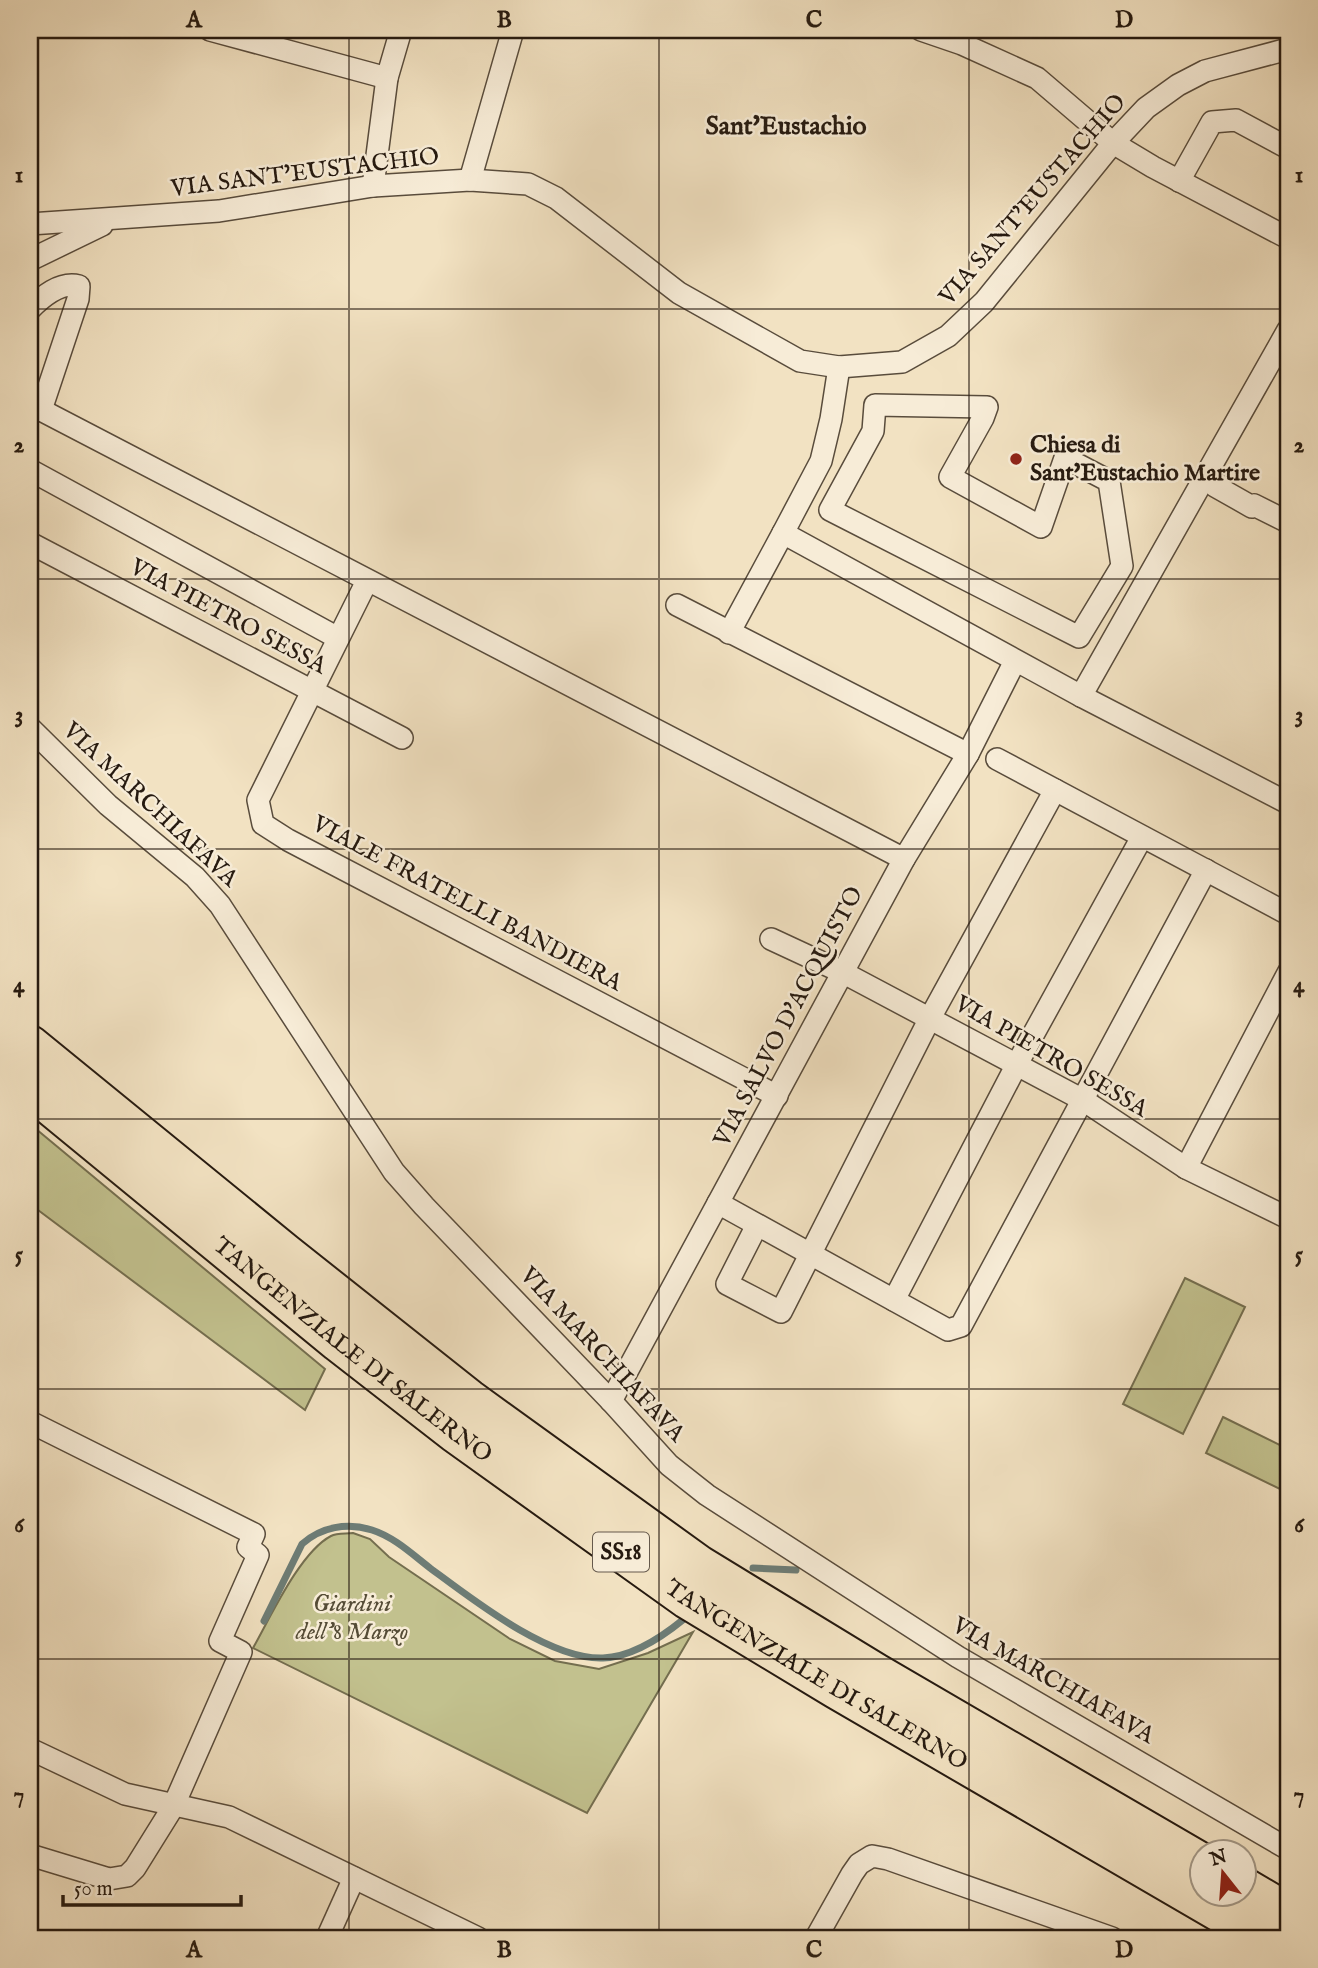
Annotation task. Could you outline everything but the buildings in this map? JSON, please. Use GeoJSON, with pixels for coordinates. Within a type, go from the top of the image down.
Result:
{"type":"FeatureCollection","features":[{"type":"Feature","properties":{"kind":"highway","name":"TANGENZIALE DI SALERNO"},"geometry":{"type":"LineString","coordinates":[[30,1045],[469,1399],[699,1565],[876,1673],[1188,1855]]}},
{"type":"Feature","properties":{"kind":"highway","name":"TANGENZIALE DI SALERNO"},"geometry":{"type":"LineString","coordinates":[[30,1089],[338,1342],[423,1408],[520,1481],[687,1599],[836,1689],[1264,1938]]}},
{"type":"Feature","properties":{"kind":"highway"},"geometry":{"type":"LineString","coordinates":[[1258,1895],[1288,1913]]}},
{"type":"Feature","properties":{"kind":"street"},"geometry":{"type":"LineString","coordinates":[[210,30],[387,78]]}},
{"type":"Feature","properties":{"kind":"street"},"geometry":{"type":"LineString","coordinates":[[373,186],[387,78],[401,30]]}},
{"type":"Feature","properties":{"kind":"street"},"geometry":{"type":"LineString","coordinates":[[470,180],[513,30]]}},
{"type":"Feature","properties":{"kind":"street"},"geometry":{"type":"LineString","coordinates":[[929,31],[1037,78],[1113,143],[1288,238]]}},
{"type":"Feature","properties":{"kind":"street","name":"VIA SANT'EUSTACHIO"},"geometry":{"type":"LineString","coordinates":[[30,224],[219,211],[373,186],[470,180],[528,184],[556,198],[679,293],[800,361],[839,368],[902,362],[948,336],[984,302],[1113,143],[1146,108],[1178,85],[1205,71],[1288,49]]}},
{"type":"Feature","properties":{"kind":"street"},"geometry":{"type":"LineString","coordinates":[[1179,181],[1212,122],[1236,120],[1288,148]]}},
{"type":"Feature","properties":{"kind":"street","name":"VIA SANT'EUSTACHIO"},"geometry":{"type":"LineString","coordinates":[[30,260],[114,220]]}},
{"type":"Feature","properties":{"kind":"street"},"geometry":{"type":"LineString","coordinates":[[30,309],[42,297],[59,288],[70,284],[79,286],[78,299],[36,411],[904,859]]}},
{"type":"Feature","properties":{"kind":"street"},"geometry":{"type":"LineString","coordinates":[[1081,696],[1211,481],[1288,330]]}},
{"type":"Feature","properties":{"kind":"street"},"geometry":{"type":"LineString","coordinates":[[729,633],[821,461],[839,368]]}},
{"type":"Feature","properties":{"kind":"street"},"geometry":{"type":"LineString","coordinates":[[875,405],[986,407],[983,418],[950,477],[1041,527],[1065,458],[1109,481],[1122,566],[1079,637],[830,510],[873,431],[875,405]]}},
{"type":"Feature","properties":{"kind":"street"},"geometry":{"type":"LineString","coordinates":[[30,470],[338,638]]}},
{"type":"Feature","properties":{"kind":"street"},"geometry":{"type":"LineString","coordinates":[[1211,481],[1218,481],[1255,503],[1254,505],[1288,522]]}},
{"type":"Feature","properties":{"kind":"street"},"geometry":{"type":"LineString","coordinates":[[783,533],[1015,661],[1288,803]]}},
{"type":"Feature","properties":{"kind":"street","name":"VIA PIETRO SESSA"},"geometry":{"type":"LineString","coordinates":[[30,542],[402,738]]}},
{"type":"Feature","properties":{"kind":"street","name":"VIALE FRATELLI BANDIERA"},"geometry":{"type":"LineString","coordinates":[[367,581],[258,800],[264,824],[300,846],[777,1096]]}},
{"type":"Feature","properties":{"kind":"street"},"geometry":{"type":"LineString","coordinates":[[677,606],[968,754]]}},
{"type":"Feature","properties":{"kind":"street","name":"VIA SALVO D'ACQUISTO"},"geometry":{"type":"LineString","coordinates":[[611,1401],[904,859],[968,754],[1015,661]]}},
{"type":"Feature","properties":{"kind":"street","name":"VIA MARCHIAFAVA"},"geometry":{"type":"LineString","coordinates":[[30,728],[108,805],[195,877],[220,905],[394,1171],[669,1465],[718,1502],[958,1657],[1288,1848]]}},
{"type":"Feature","properties":{"kind":"street"},"geometry":{"type":"LineString","coordinates":[[997,759],[1288,914]]}},
{"type":"Feature","properties":{"kind":"street"},"geometry":{"type":"LineString","coordinates":[[757,1225],[727,1284],[781,1312],[930,1018],[1055,790]]}},
{"type":"Feature","properties":{"kind":"street"},"geometry":{"type":"LineString","coordinates":[[894,1300],[1017,1064],[1142,836]]}},
{"type":"Feature","properties":{"kind":"street"},"geometry":{"type":"LineString","coordinates":[[718,1203],[948,1330],[961,1326],[1206,870]]}},
{"type":"Feature","properties":{"kind":"street","name":"VIA PIETRO SESSA"},"geometry":{"type":"LineString","coordinates":[[771,939],[842,972],[1017,1064],[1083,1100],[1186,1168],[1288,1218]]}},
{"type":"Feature","properties":{"kind":"street"},"geometry":{"type":"LineString","coordinates":[[1186,1168],[1288,973]]}},
{"type":"Feature","properties":{"kind":"street"},"geometry":{"type":"LineString","coordinates":[[30,1422],[254,1534],[248,1548],[258,1555],[220,1641],[241,1652],[173,1807],[135,1868],[120,1879],[109,1879],[30,1856]]}},
{"type":"Feature","properties":{"kind":"street"},"geometry":{"type":"LineString","coordinates":[[30,1749],[125,1794],[173,1807],[229,1817],[475,1938]]}},
{"type":"Feature","properties":{"kind":"street"},"geometry":{"type":"LineString","coordinates":[[816,1938],[859,1864],[872,1856],[905,1865],[1112,1938]]}},
{"type":"Feature","properties":{"kind":"street"},"geometry":{"type":"LineString","coordinates":[[327,1938],[354,1878]]}},
{"type":"Feature","properties":{"kind":"green space"},"geometry":{"type":"Polygon","coordinates":[[[30,1124],[325,1369],[305,1410],[30,1204],[30,1124]]]}},
{"type":"Feature","properties":{"kind":"green space"},"geometry":{"type":"Polygon","coordinates":[[[1185,1278],[1245,1307],[1183,1434],[1123,1404],[1185,1278]]]}},
{"type":"Feature","properties":{"kind":"green space"},"geometry":{"type":"Polygon","coordinates":[[[1223,1417],[1288,1449],[1288,1493],[1206,1453],[1223,1417]]]}},
{"type":"Feature","properties":{"kind":"green space","name":"Giardini dell'8 Marzo"},"geometry":{"type":"Polygon","coordinates":[[[353,1533],[370,1539],[389,1557],[510,1639],[555,1661],[599,1669],[648,1653],[693,1632],[587,1813],[253,1648],[287,1587],[308,1556],[331,1536],[353,1533]]]}},
{"type":"Feature","properties":{"kind":"waterway"},"geometry":{"type":"LineString","coordinates":[[264,1621],[302,1544],[326,1530],[344,1526],[372,1530],[388,1537],[489,1611],[536,1639],[582,1656],[603,1658],[625,1654],[656,1639],[684,1619]]}},
{"type":"Feature","properties":{"kind":"waterway"},"geometry":{"type":"LineString","coordinates":[[753,1568],[796,1570]]}},
{"type":"Feature","properties":{"kind":"place","name":"Chiesa di Sant'Eustachio Martire"},"geometry":{"type":"Point","coordinates":[1016,459]}},
{"type":"Feature","properties":{"kind":"district","name":"Sant'Eustachio"},"geometry":{"type":"Point","coordinates":[786,126]}}]}
